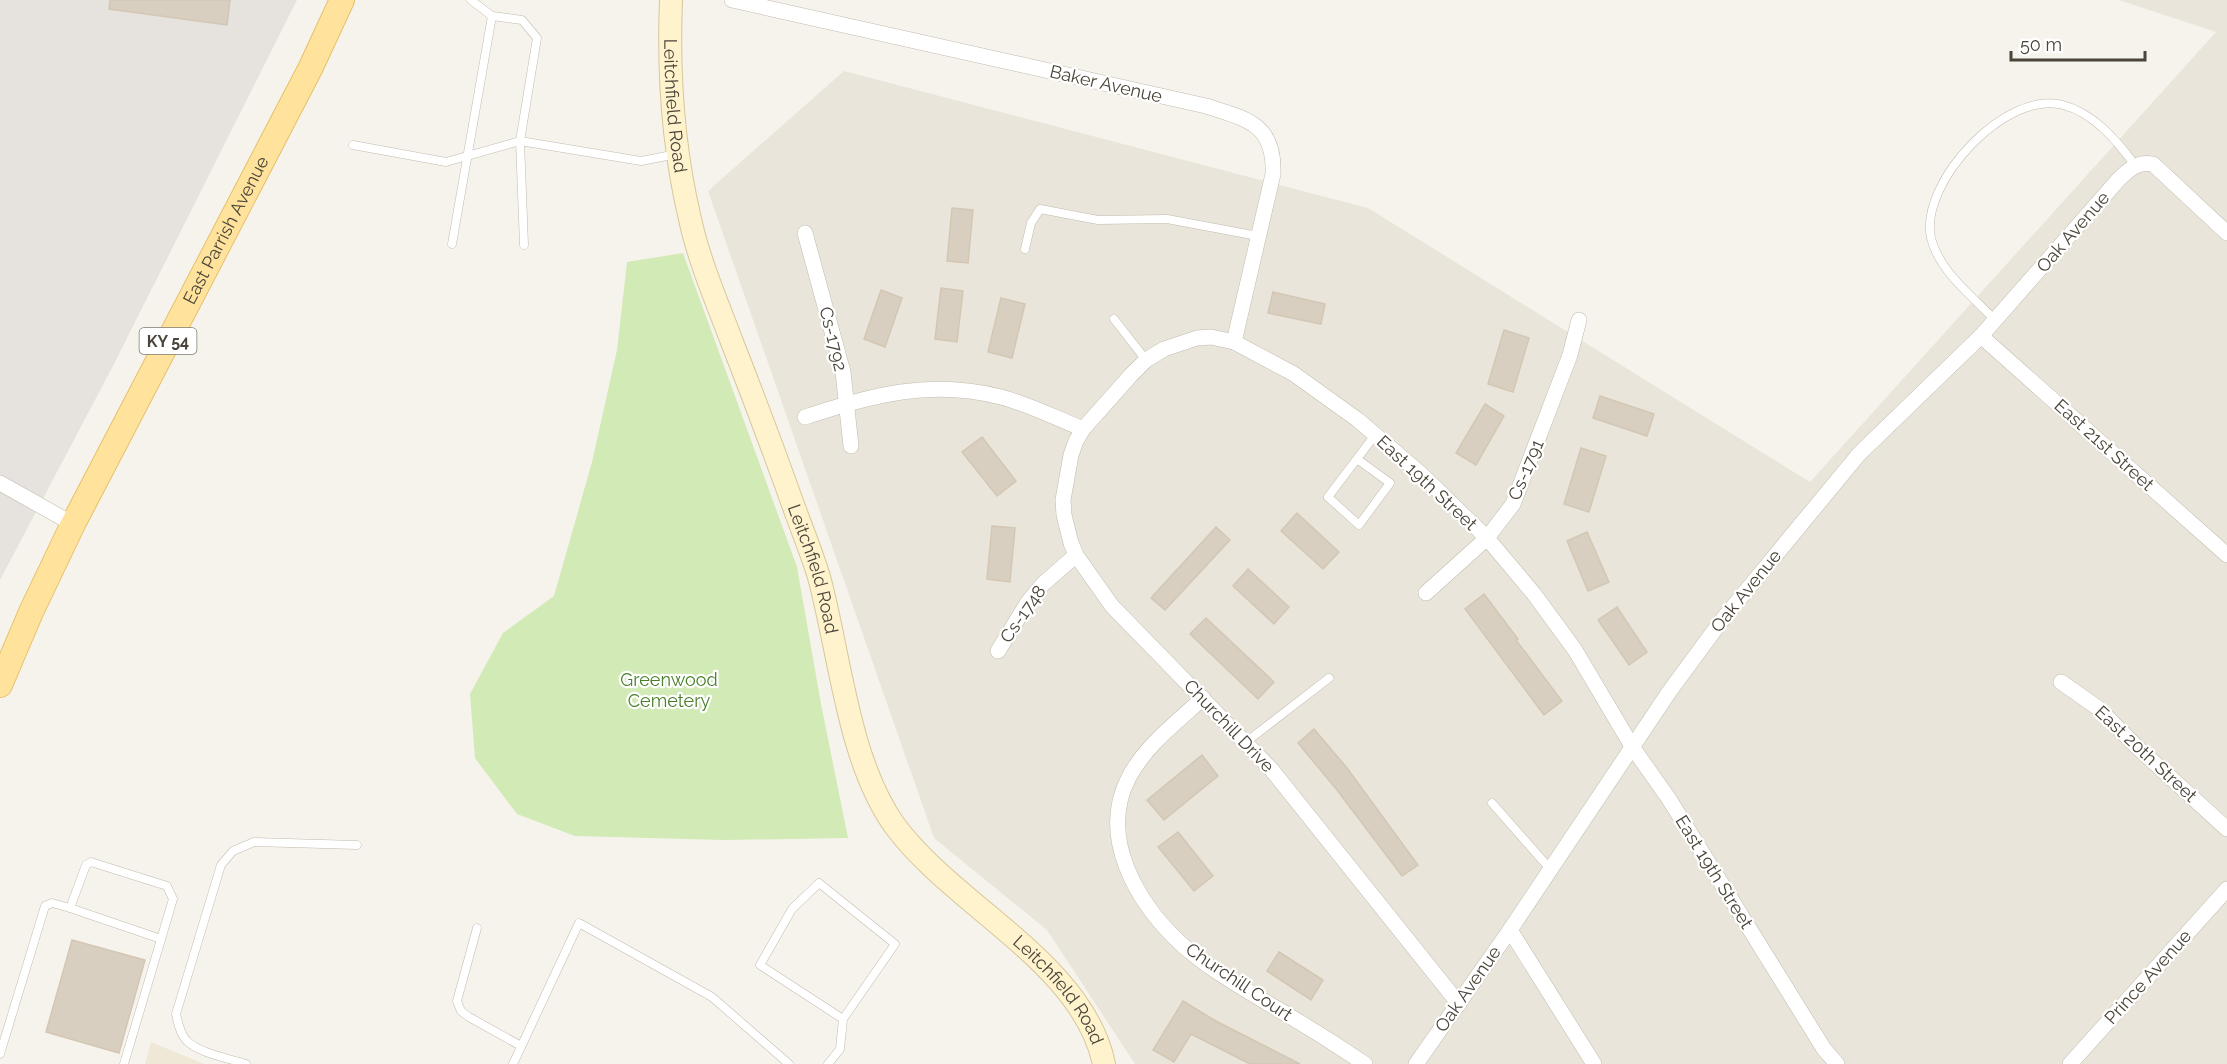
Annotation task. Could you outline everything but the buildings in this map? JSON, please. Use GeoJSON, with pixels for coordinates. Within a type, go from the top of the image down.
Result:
{"type":"FeatureCollection","features":[{"type":"Feature","properties":{"kind":"main road","name":"East Parrish Avenue"},"geometry":{"type":"LineString","coordinates":[[0,685],[31,612],[73,524],[310,69],[342,0]]}},
{"type":"Feature","properties":{"kind":"street","name":"Leitchfield Road"},"geometry":{"type":"LineString","coordinates":[[671,0],[673,114],[690,221],[709,282],[772,443],[819,576],[849,710],[866,770],[878,798],[894,825],[915,850],[1044,966],[1068,991],[1087,1018],[1101,1048],[1104,1064]]}},
{"type":"Feature","properties":{"kind":"street","name":"Baker Avenue"},"geometry":{"type":"LineString","coordinates":[[732,0],[1206,106],[1247,119],[1262,130],[1270,143],[1274,158],[1273,174],[1233,342]]}},
{"type":"Feature","properties":{"kind":"street"},"geometry":{"type":"LineString","coordinates":[[2135,165],[2143,163],[2157,167],[2227,233]]}},
{"type":"Feature","properties":{"kind":"street","name":"Oak Avenue"},"geometry":{"type":"LineString","coordinates":[[1416,1064],[1551,870],[1670,692],[1722,620],[1859,454],[1981,336],[2119,179],[2135,165]]}},
{"type":"Feature","properties":{"kind":"street","name":"Cs-1792"},"geometry":{"type":"LineString","coordinates":[[805,233],[843,372],[851,446]]}},
{"type":"Feature","properties":{"kind":"street","name":"Cs-1791"},"geometry":{"type":"LineString","coordinates":[[1426,593],[1487,538],[1513,504],[1570,355],[1579,320]]}},
{"type":"Feature","properties":{"kind":"street","name":"East 21st Street"},"geometry":{"type":"LineString","coordinates":[[1981,336],[2227,555]]}},
{"type":"Feature","properties":{"kind":"street","name":"East 19th Street"},"geometry":{"type":"LineString","coordinates":[[1083,429],[1146,360],[1164,349],[1197,338],[1210,337],[1233,342],[1294,374],[1422,474],[1487,538],[1534,594],[1575,650],[1633,748],[1669,799],[1818,1039],[1837,1064]]}},
{"type":"Feature","properties":{"kind":"street"},"geometry":{"type":"LineString","coordinates":[[806,417],[895,392],[958,389],[1002,397],[1083,429]]}},
{"type":"Feature","properties":{"kind":"street","name":"Churchill Drive"},"geometry":{"type":"LineString","coordinates":[[1083,429],[1071,455],[1063,500],[1067,529],[1076,555],[1112,606],[1271,769],[1459,1004]]}},
{"type":"Feature","properties":{"kind":"street"},"geometry":{"type":"LineString","coordinates":[[0,483],[73,524]]}},
{"type":"Feature","properties":{"kind":"street","name":"Cs-1748"},"geometry":{"type":"LineString","coordinates":[[998,651],[1035,593],[1076,555]]}},
{"type":"Feature","properties":{"kind":"street","name":"East 20th Street"},"geometry":{"type":"LineString","coordinates":[[2061,682],[2098,708],[2227,829]]}},
{"type":"Feature","properties":{"kind":"street","name":"Churchill Court"},"geometry":{"type":"LineString","coordinates":[[1203,698],[1147,750],[1122,792],[1117,827],[1124,864],[1150,908],[1168,931],[1190,951],[1233,982],[1365,1064]]}},
{"type":"Feature","properties":{"kind":"street","name":"Prince Avenue"},"geometry":{"type":"LineString","coordinates":[[2070,1064],[2227,889]]}},
{"type":"Feature","properties":{"kind":"street"},"geometry":{"type":"LineString","coordinates":[[1510,930],[1594,1064]]}},
{"type":"Feature","properties":{"kind":"lane"},"geometry":{"type":"LineString","coordinates":[[471,0],[492,16],[522,20],[537,38],[520,141],[524,245]]}},
{"type":"Feature","properties":{"kind":"lane"},"geometry":{"type":"LineString","coordinates":[[452,244],[492,16]]}},
{"type":"Feature","properties":{"kind":"lane"},"geometry":{"type":"LineString","coordinates":[[1995,320],[1947,268],[1938,256],[1932,239],[1929,222],[1934,201],[1942,181],[1958,160],[2002,119],[2024,107],[2044,103],[2063,105],[2095,122],[2120,144],[2135,165]]}},
{"type":"Feature","properties":{"kind":"lane"},"geometry":{"type":"LineString","coordinates":[[352,145],[446,162],[520,141],[641,161],[678,154]]}},
{"type":"Feature","properties":{"kind":"lane"},"geometry":{"type":"LineString","coordinates":[[1025,249],[1031,223],[1040,209],[1098,220],[1167,219],[1258,236]]}},
{"type":"Feature","properties":{"kind":"lane"},"geometry":{"type":"LineString","coordinates":[[1114,319],[1146,360]]}},
{"type":"Feature","properties":{"kind":"lane"},"geometry":{"type":"LineString","coordinates":[[1357,459],[1390,483],[1359,525],[1328,497],[1375,435]]}},
{"type":"Feature","properties":{"kind":"lane"},"geometry":{"type":"LineString","coordinates":[[1246,742],[1329,678]]}},
{"type":"Feature","properties":{"kind":"lane"},"geometry":{"type":"LineString","coordinates":[[1492,804],[1551,870]]}},
{"type":"Feature","properties":{"kind":"lane"},"geometry":{"type":"LineString","coordinates":[[246,1064],[204,1050],[187,1041],[176,1014],[220,865],[233,851],[254,842],[357,845]]}},
{"type":"Feature","properties":{"kind":"lane"},"geometry":{"type":"LineString","coordinates":[[70,908],[86,865],[91,862],[167,886],[172,899],[124,1064]]}},
{"type":"Feature","properties":{"kind":"lane"},"geometry":{"type":"LineString","coordinates":[[828,1064],[840,1049],[843,1018],[895,944],[819,883],[792,909],[760,965],[843,1018]]}},
{"type":"Feature","properties":{"kind":"lane"},"geometry":{"type":"LineString","coordinates":[[0,1054],[45,906],[52,903],[70,908],[161,939]]}},
{"type":"Feature","properties":{"kind":"lane"},"geometry":{"type":"LineString","coordinates":[[513,1064],[579,924],[712,997],[789,1064]]}},
{"type":"Feature","properties":{"kind":"lane"},"geometry":{"type":"LineString","coordinates":[[477,928],[457,1001],[461,1011],[469,1017],[521,1046]]}},
{"type":"Feature","properties":{"kind":"shaded area"},"geometry":{"type":"Polygon","coordinates":[[[0,0],[297,0],[114,364],[0,580],[0,0]]]}},
{"type":"Feature","properties":{"kind":"shaded area"},"geometry":{"type":"Polygon","coordinates":[[[2119,0],[2227,0],[2227,1064],[1135,1064],[1047,930],[934,838],[708,191],[844,71],[1368,208],[1810,482],[2216,32],[2119,0]]]}},
{"type":"Feature","properties":{"kind":"shaded area"},"geometry":{"type":"Polygon","coordinates":[[[151,1042],[204,1064],[145,1064],[151,1042]]]}},
{"type":"Feature","properties":{"kind":"green space","name":"Greenwood Cemetery"},"geometry":{"type":"Polygon","coordinates":[[[683,253],[797,567],[848,838],[724,840],[575,836],[517,814],[475,758],[470,694],[503,633],[554,596],[592,462],[617,350],[627,262],[683,253]]]}}]}
